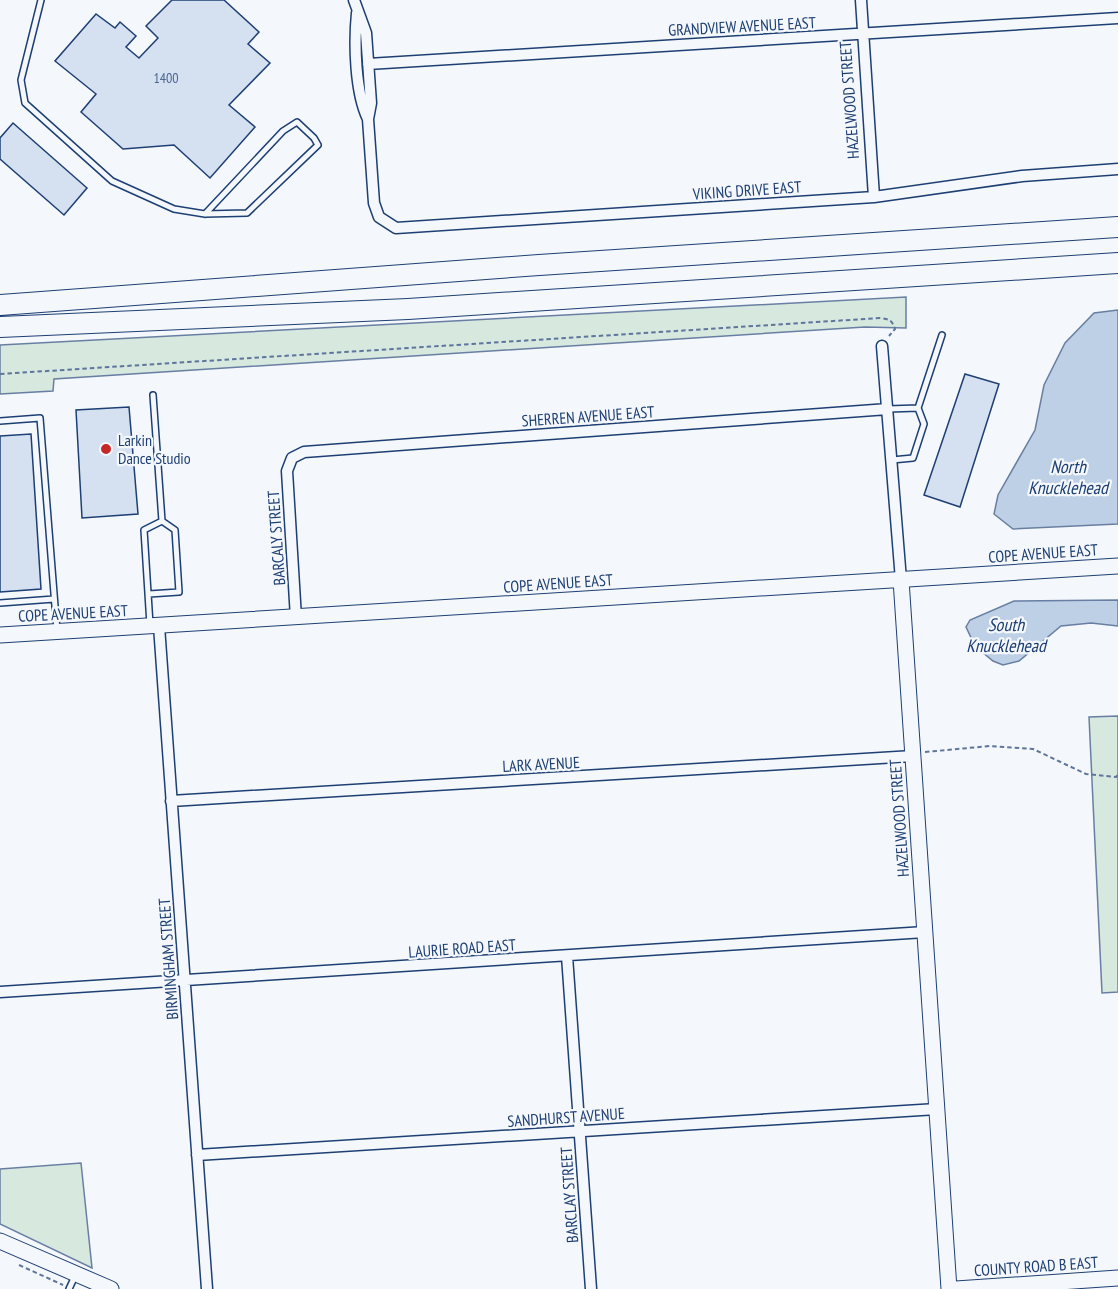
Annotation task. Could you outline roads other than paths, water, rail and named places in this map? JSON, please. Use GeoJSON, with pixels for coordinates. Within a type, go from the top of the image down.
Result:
{"type":"FeatureCollection","features":[{"type":"Feature","properties":{"kind":"highway"},"geometry":{"type":"LineString","coordinates":[[0,305],[527,265],[1118,227]]}},
{"type":"Feature","properties":{"kind":"highway"},"geometry":{"type":"LineString","coordinates":[[0,327],[408,309],[1118,264]]}},
{"type":"Feature","properties":{"kind":"highway"},"geometry":{"type":"LineString","coordinates":[[0,294],[86,298]]}},
{"type":"Feature","properties":{"kind":"highway"},"geometry":{"type":"LineString","coordinates":[[0,336],[160,320]]}},
{"type":"Feature","properties":{"kind":"street","name":"HAZELWOOD STREET"},"geometry":{"type":"LineString","coordinates":[[861,0],[874,198]]}},
{"type":"Feature","properties":{"kind":"street"},"geometry":{"type":"LineString","coordinates":[[355,5],[366,33],[370,104],[368,119]]}},
{"type":"Feature","properties":{"kind":"street"},"geometry":{"type":"LineString","coordinates":[[355,5],[361,104],[368,119]]}},
{"type":"Feature","properties":{"kind":"street","name":"GRANDVIEW AVENUE EAST"},"geometry":{"type":"LineString","coordinates":[[368,64],[1118,18]]}},
{"type":"Feature","properties":{"kind":"street","name":"VIKING DRIVE EAST"},"geometry":{"type":"LineString","coordinates":[[368,119],[374,203],[379,217],[396,228],[874,198],[1022,176],[1118,169]]}},
{"type":"Feature","properties":{"kind":"street","name":"HAZELWOOD STREET"},"geometry":{"type":"LineString","coordinates":[[882,346],[918,754],[925,932],[950,1289]]}},
{"type":"Feature","properties":{"kind":"street","name":"SHERREN AVENUE EAST"},"geometry":{"type":"LineString","coordinates":[[292,458],[303,452],[888,409]]}},
{"type":"Feature","properties":{"kind":"street","name":"BARCALY STREET"},"geometry":{"type":"LineString","coordinates":[[292,458],[287,471],[297,618]]}},
{"type":"Feature","properties":{"kind":"street","name":"COPE AVENUE EAST"},"geometry":{"type":"LineString","coordinates":[[0,635],[1118,566]]}},
{"type":"Feature","properties":{"kind":"street","name":"BIRMINGHAM STREET"},"geometry":{"type":"LineString","coordinates":[[154,627],[171,801],[207,1289]]}},
{"type":"Feature","properties":{"kind":"street","name":"LARK AVENUE"},"geometry":{"type":"LineString","coordinates":[[171,801],[918,754]]}},
{"type":"Feature","properties":{"kind":"street","name":"LAURIE ROAD EAST"},"geometry":{"type":"LineString","coordinates":[[0,992],[925,932]]}},
{"type":"Feature","properties":{"kind":"street","name":"BARCLAY STREET"},"geometry":{"type":"LineString","coordinates":[[567,956],[591,1289]]}},
{"type":"Feature","properties":{"kind":"street","name":"SANDHURST AVENUE"},"geometry":{"type":"LineString","coordinates":[[197,1155],[937,1109]]}},
{"type":"Feature","properties":{"kind":"street"},"geometry":{"type":"LineString","coordinates":[[0,1241],[72,1284],[111,1289]]}},
{"type":"Feature","properties":{"kind":"street","name":"COUNTY ROAD B EAST"},"geometry":{"type":"LineString","coordinates":[[956,1289],[1118,1278]]}},
{"type":"Feature","properties":{"kind":"lane"},"geometry":{"type":"LineString","coordinates":[[41,0],[21,80],[25,103],[112,181],[174,209],[205,214],[247,213],[318,145],[315,138],[297,122],[283,131],[205,214]]}},
{"type":"Feature","properties":{"kind":"lane"},"geometry":{"type":"LineString","coordinates":[[892,460],[913,458],[924,424],[918,408],[942,334]]}},
{"type":"Feature","properties":{"kind":"lane"},"geometry":{"type":"LineString","coordinates":[[153,395],[162,521]]}},
{"type":"Feature","properties":{"kind":"lane"},"geometry":{"type":"LineString","coordinates":[[888,409],[918,408]]}},
{"type":"Feature","properties":{"kind":"lane"},"geometry":{"type":"LineString","coordinates":[[0,421],[40,418],[57,632]]}},
{"type":"Feature","properties":{"kind":"lane"},"geometry":{"type":"LineString","coordinates":[[154,627],[144,530],[162,521]]}},
{"type":"Feature","properties":{"kind":"lane"},"geometry":{"type":"LineString","coordinates":[[149,594],[179,592],[175,530],[162,521]]}},
{"type":"Feature","properties":{"kind":"lane"},"geometry":{"type":"LineString","coordinates":[[0,603],[54,599]]}},
{"type":"Feature","properties":{"kind":"water","name":"North Knucklehead"},"geometry":{"type":"Polygon","coordinates":[[[1118,310],[1118,524],[1013,529],[994,514],[998,495],[1035,430],[1044,385],[1065,343],[1094,313],[1118,310]]]}},
{"type":"Feature","properties":{"kind":"water","name":"South Knucklehead"},"geometry":{"type":"Polygon","coordinates":[[[1118,600],[1118,626],[1091,623],[1061,626],[1019,661],[1003,665],[993,661],[975,646],[966,627],[970,620],[1014,601],[1118,600]]]}},
{"type":"Feature","properties":{"kind":"place","name":"Larkin Dance Studio"},"geometry":{"type":"Point","coordinates":[106,449]}}]}
